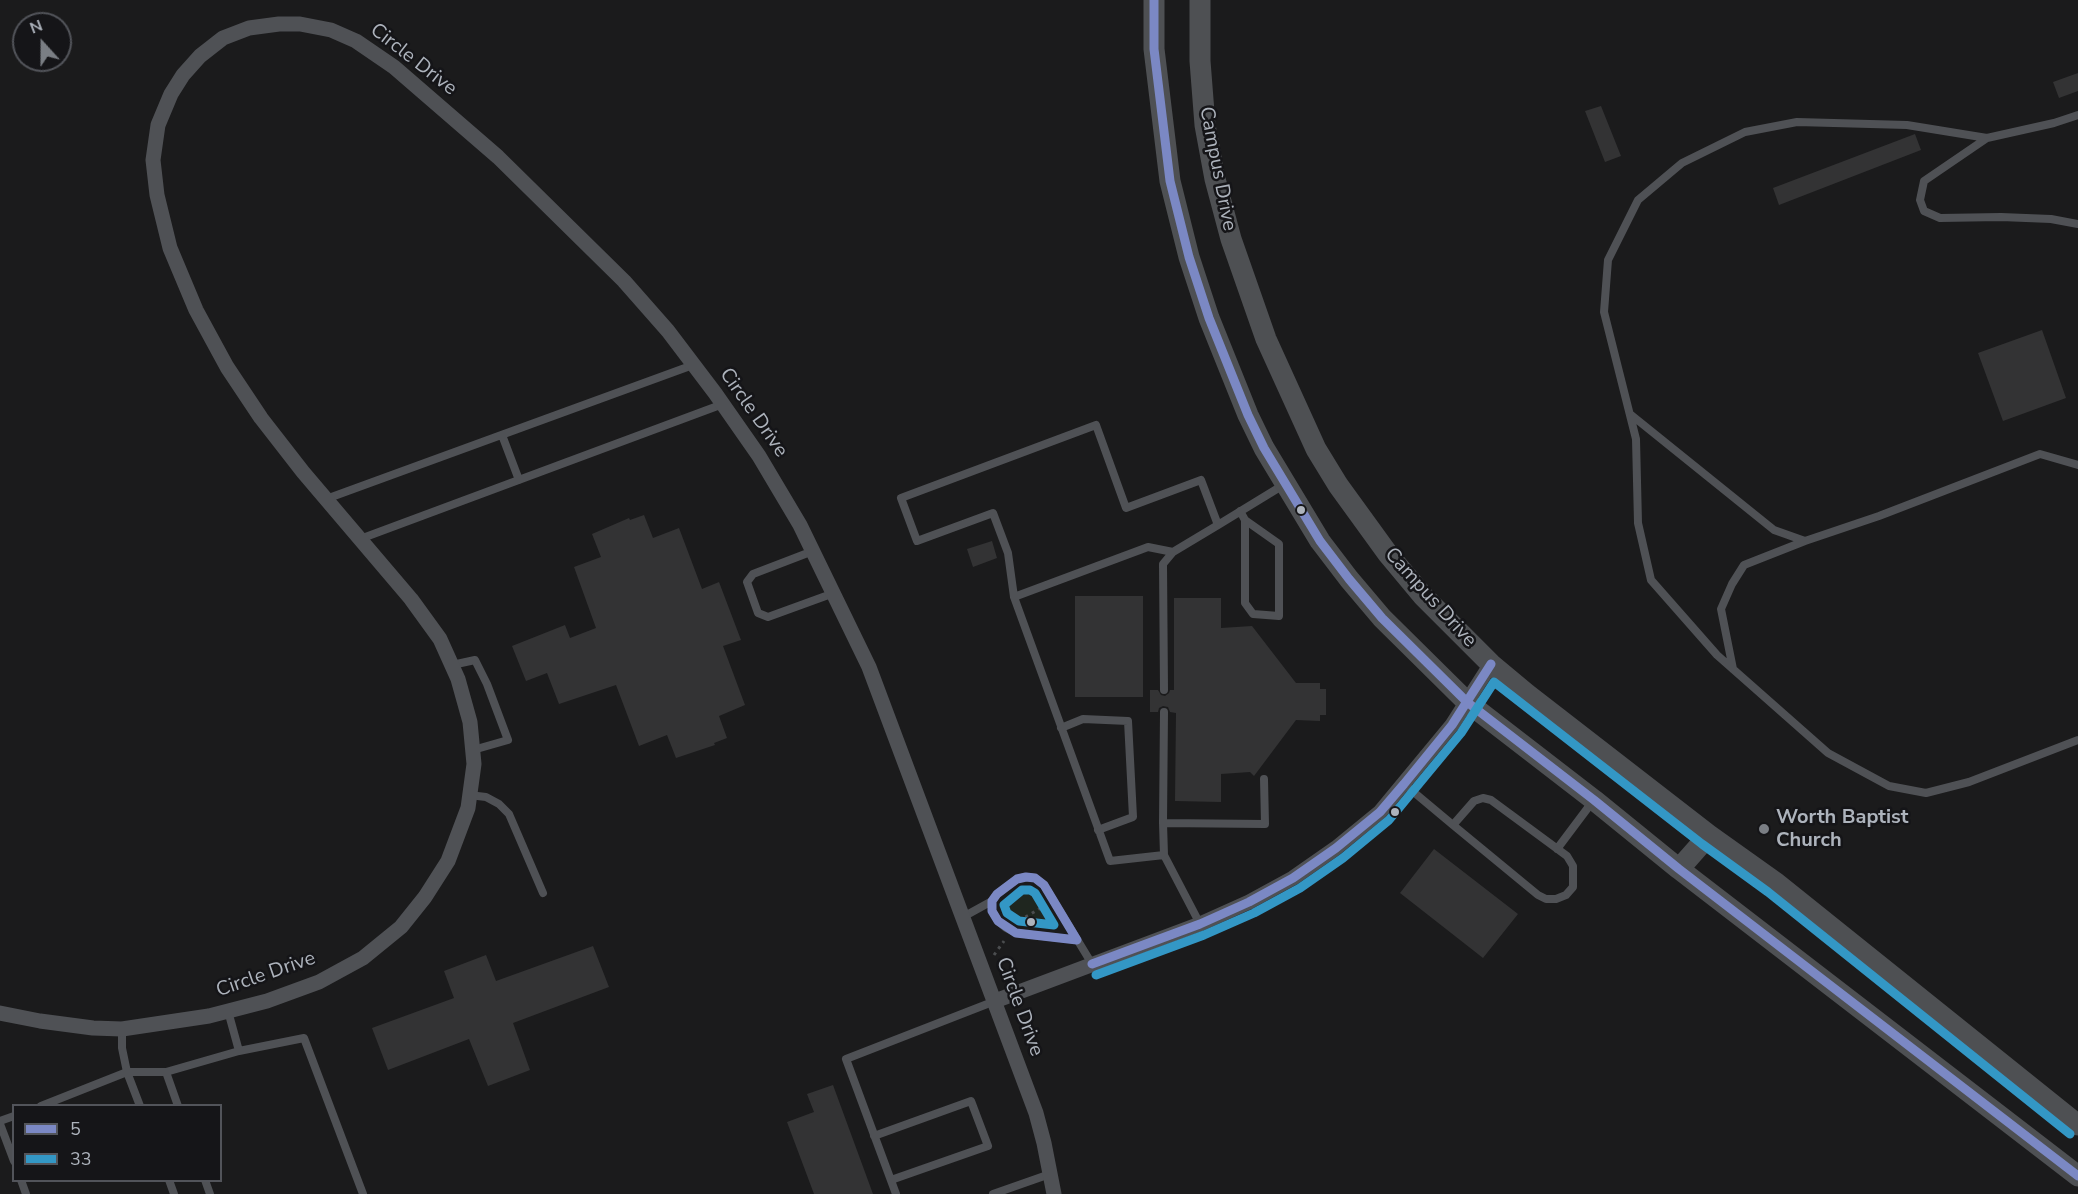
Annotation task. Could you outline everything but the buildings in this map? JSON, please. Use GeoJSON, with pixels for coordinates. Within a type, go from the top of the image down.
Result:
{"type":"FeatureCollection","features":[{"type":"Feature","properties":{"kind":"main road"},"geometry":{"type":"LineString","coordinates":[[1154,0],[1154,49],[1170,181],[1189,257],[1209,318],[1244,406],[1264,448],[1320,541],[1349,579],[1382,618],[1467,702],[1679,869],[2078,1176]]}},
{"type":"Feature","properties":{"kind":"main road","name":"Campus Drive"},"geometry":{"type":"LineString","coordinates":[[1200,0],[1200,61],[1205,125],[1215,179],[1231,239],[1266,339],[1316,449],[1338,485],[1388,554],[1423,596],[1491,664],[1527,694],[1709,835],[1775,882],[2078,1125]]}},
{"type":"Feature","properties":{"kind":"main road"},"geometry":{"type":"LineString","coordinates":[[1679,869],[1709,835]]}},
{"type":"Feature","properties":{"kind":"street","name":"Circle Drive"},"geometry":{"type":"LineString","coordinates":[[0,1013],[72,1025],[122,1029],[163,1024],[228,1011],[267,1001],[319,982],[363,958],[401,927],[425,897],[448,861],[468,808],[474,764],[470,722],[458,679],[440,639],[411,599],[261,418],[227,367],[196,310],[174,258],[157,195],[153,160],[158,125],[171,94],[183,75],[200,56],[223,38],[249,28],[300,24],[331,30],[356,41],[394,67],[498,157],[624,281],[668,331],[759,456],[813,551],[870,667],[1036,1113],[1053,1193]]}},
{"type":"Feature","properties":{"kind":"street"},"geometry":{"type":"LineString","coordinates":[[995,1001],[1200,924],[1250,902],[1293,878],[1336,848],[1380,812],[1452,725],[1491,664]]}},
{"type":"Feature","properties":{"kind":"lane"},"geometry":{"type":"LineString","coordinates":[[2078,115],[2054,123],[1987,138],[1924,181],[1920,200],[1924,211],[1941,218],[2051,219],[2078,224]]}},
{"type":"Feature","properties":{"kind":"lane"},"geometry":{"type":"LineString","coordinates":[[1987,138],[1907,125],[1797,122],[1745,132],[1682,163],[1638,200],[1608,260],[1604,312],[1636,439],[1638,523],[1651,580],[1717,655],[1828,753],[1888,786],[1926,793],[1970,782],[2078,740]]}},
{"type":"Feature","properties":{"kind":"lane"},"geometry":{"type":"LineString","coordinates":[[326,499],[693,365]]}},
{"type":"Feature","properties":{"kind":"lane"},"geometry":{"type":"LineString","coordinates":[[360,539],[723,404]]}},
{"type":"Feature","properties":{"kind":"lane"},"geometry":{"type":"LineString","coordinates":[[1630,414],[1774,530],[1805,541]]}},
{"type":"Feature","properties":{"kind":"lane"},"geometry":{"type":"LineString","coordinates":[[1164,855],[1110,861],[1014,597],[1008,553],[993,513],[916,541],[901,498],[1096,425],[1126,508],[1201,480],[1218,525]]}},
{"type":"Feature","properties":{"kind":"lane"},"geometry":{"type":"LineString","coordinates":[[502,435],[519,480]]}},
{"type":"Feature","properties":{"kind":"lane"},"geometry":{"type":"LineString","coordinates":[[1733,669],[1721,609],[1732,584],[1744,565],[2040,454],[2078,465]]}},
{"type":"Feature","properties":{"kind":"lane"},"geometry":{"type":"LineString","coordinates":[[1164,690],[1163,564],[1173,552],[1286,484]]}},
{"type":"Feature","properties":{"kind":"lane"},"geometry":{"type":"LineString","coordinates":[[1240,511],[1245,519],[1279,544],[1279,616],[1253,614],[1245,603],[1245,519]]}},
{"type":"Feature","properties":{"kind":"lane"},"geometry":{"type":"LineString","coordinates":[[1014,597],[1148,547],[1173,552]]}},
{"type":"Feature","properties":{"kind":"lane"},"geometry":{"type":"LineString","coordinates":[[813,551],[753,574],[747,582],[758,613],[768,617],[834,593]]}},
{"type":"Feature","properties":{"kind":"lane"},"geometry":{"type":"LineString","coordinates":[[452,665],[475,660],[508,740],[473,750]]}},
{"type":"Feature","properties":{"kind":"lane"},"geometry":{"type":"LineString","coordinates":[[1164,712],[1164,855],[1200,924]]}},
{"type":"Feature","properties":{"kind":"lane"},"geometry":{"type":"LineString","coordinates":[[1061,728],[1083,719],[1128,721],[1133,817],[1098,830]]}},
{"type":"Feature","properties":{"kind":"lane"},"geometry":{"type":"LineString","coordinates":[[1163,823],[1265,824],[1264,779]]}},
{"type":"Feature","properties":{"kind":"lane"},"geometry":{"type":"LineString","coordinates":[[1404,784],[1453,825],[1538,895],[1546,899],[1556,899],[1566,895],[1573,887],[1574,866],[1567,856],[1491,800],[1483,798],[1474,801],[1453,825]]}},
{"type":"Feature","properties":{"kind":"lane"},"geometry":{"type":"LineString","coordinates":[[469,795],[486,797],[499,804],[509,814],[543,893]]}},
{"type":"Feature","properties":{"kind":"lane"},"geometry":{"type":"LineString","coordinates":[[1557,849],[1594,800]]}},
{"type":"Feature","properties":{"kind":"lane"},"geometry":{"type":"LineString","coordinates":[[963,917],[992,901],[997,894],[1017,879],[1035,878],[1044,885],[1092,964]]}},
{"type":"Feature","properties":{"kind":"lane"},"geometry":{"type":"LineString","coordinates":[[992,901],[992,911],[998,921],[1016,933],[1077,940]]}},
{"type":"Feature","properties":{"kind":"lane"},"geometry":{"type":"LineString","coordinates":[[896,1194],[846,1059],[995,1001]]}},
{"type":"Feature","properties":{"kind":"lane"},"geometry":{"type":"LineString","coordinates":[[228,1011],[239,1051]]}},
{"type":"Feature","properties":{"kind":"lane"},"geometry":{"type":"LineString","coordinates":[[122,1029],[126,1072],[139,1104]]}},
{"type":"Feature","properties":{"kind":"lane"},"geometry":{"type":"LineString","coordinates":[[46,1104],[126,1072],[166,1072],[239,1051],[304,1038],[363,1194]]}},
{"type":"Feature","properties":{"kind":"lane"},"geometry":{"type":"LineString","coordinates":[[166,1072],[177,1104]]}},
{"type":"Feature","properties":{"kind":"lane"},"geometry":{"type":"LineString","coordinates":[[874,1136],[971,1101],[988,1146],[891,1180]]}},
{"type":"Feature","properties":{"kind":"lane"},"geometry":{"type":"LineString","coordinates":[[0,1123],[12,1156]]}},
{"type":"Feature","properties":{"kind":"lane"},"geometry":{"type":"LineString","coordinates":[[993,1194],[1050,1174]]}},
{"type":"Feature","properties":{"kind":"shaded area"},"geometry":{"type":"Polygon","coordinates":[[[1030,886],[1039,891],[1059,924],[1057,927],[1015,921],[1005,914],[1005,905],[1010,897],[1020,889],[1030,886]]]}},
{"type":"Feature","properties":{"kind":"transit line","name":"5"},"geometry":{"type":"LineString","coordinates":[[1154,0],[1154,49],[1170,181],[1189,257],[1209,318],[1248,415],[1264,448],[1320,541],[1349,579],[1382,618],[1467,702],[1679,869],[2078,1176]]}},
{"type":"Feature","properties":{"kind":"transit line","name":"5"},"geometry":{"type":"LineString","coordinates":[[1092,964],[1200,924],[1249,902],[1293,878],[1336,848],[1380,812],[1404,784],[1452,725],[1491,664]]}},
{"type":"Feature","properties":{"kind":"transit line","name":"33"},"geometry":{"type":"LineString","coordinates":[[1096,975],[1204,935],[1254,913],[1300,888],[1343,858],[1389,820],[1461,733],[1494,682],[1702,844],[1768,892],[2070,1134]]}},
{"type":"Feature","properties":{"kind":"transit line","name":"5"},"geometry":{"type":"LineString","coordinates":[[1026,877],[1035,878],[1044,885],[1077,940],[1016,933],[998,921],[992,911],[992,901],[997,894],[1017,879],[1026,877]]}},
{"type":"Feature","properties":{"kind":"transit line","name":"33"},"geometry":{"type":"LineString","coordinates":[[1022,890],[1035,893],[1054,925],[1019,921],[1007,913],[1004,905],[1022,890]]}},
{"type":"Feature","properties":{"kind":"place","name":"Worth Baptist Church"},"geometry":{"type":"Point","coordinates":[1764,829]}}]}
